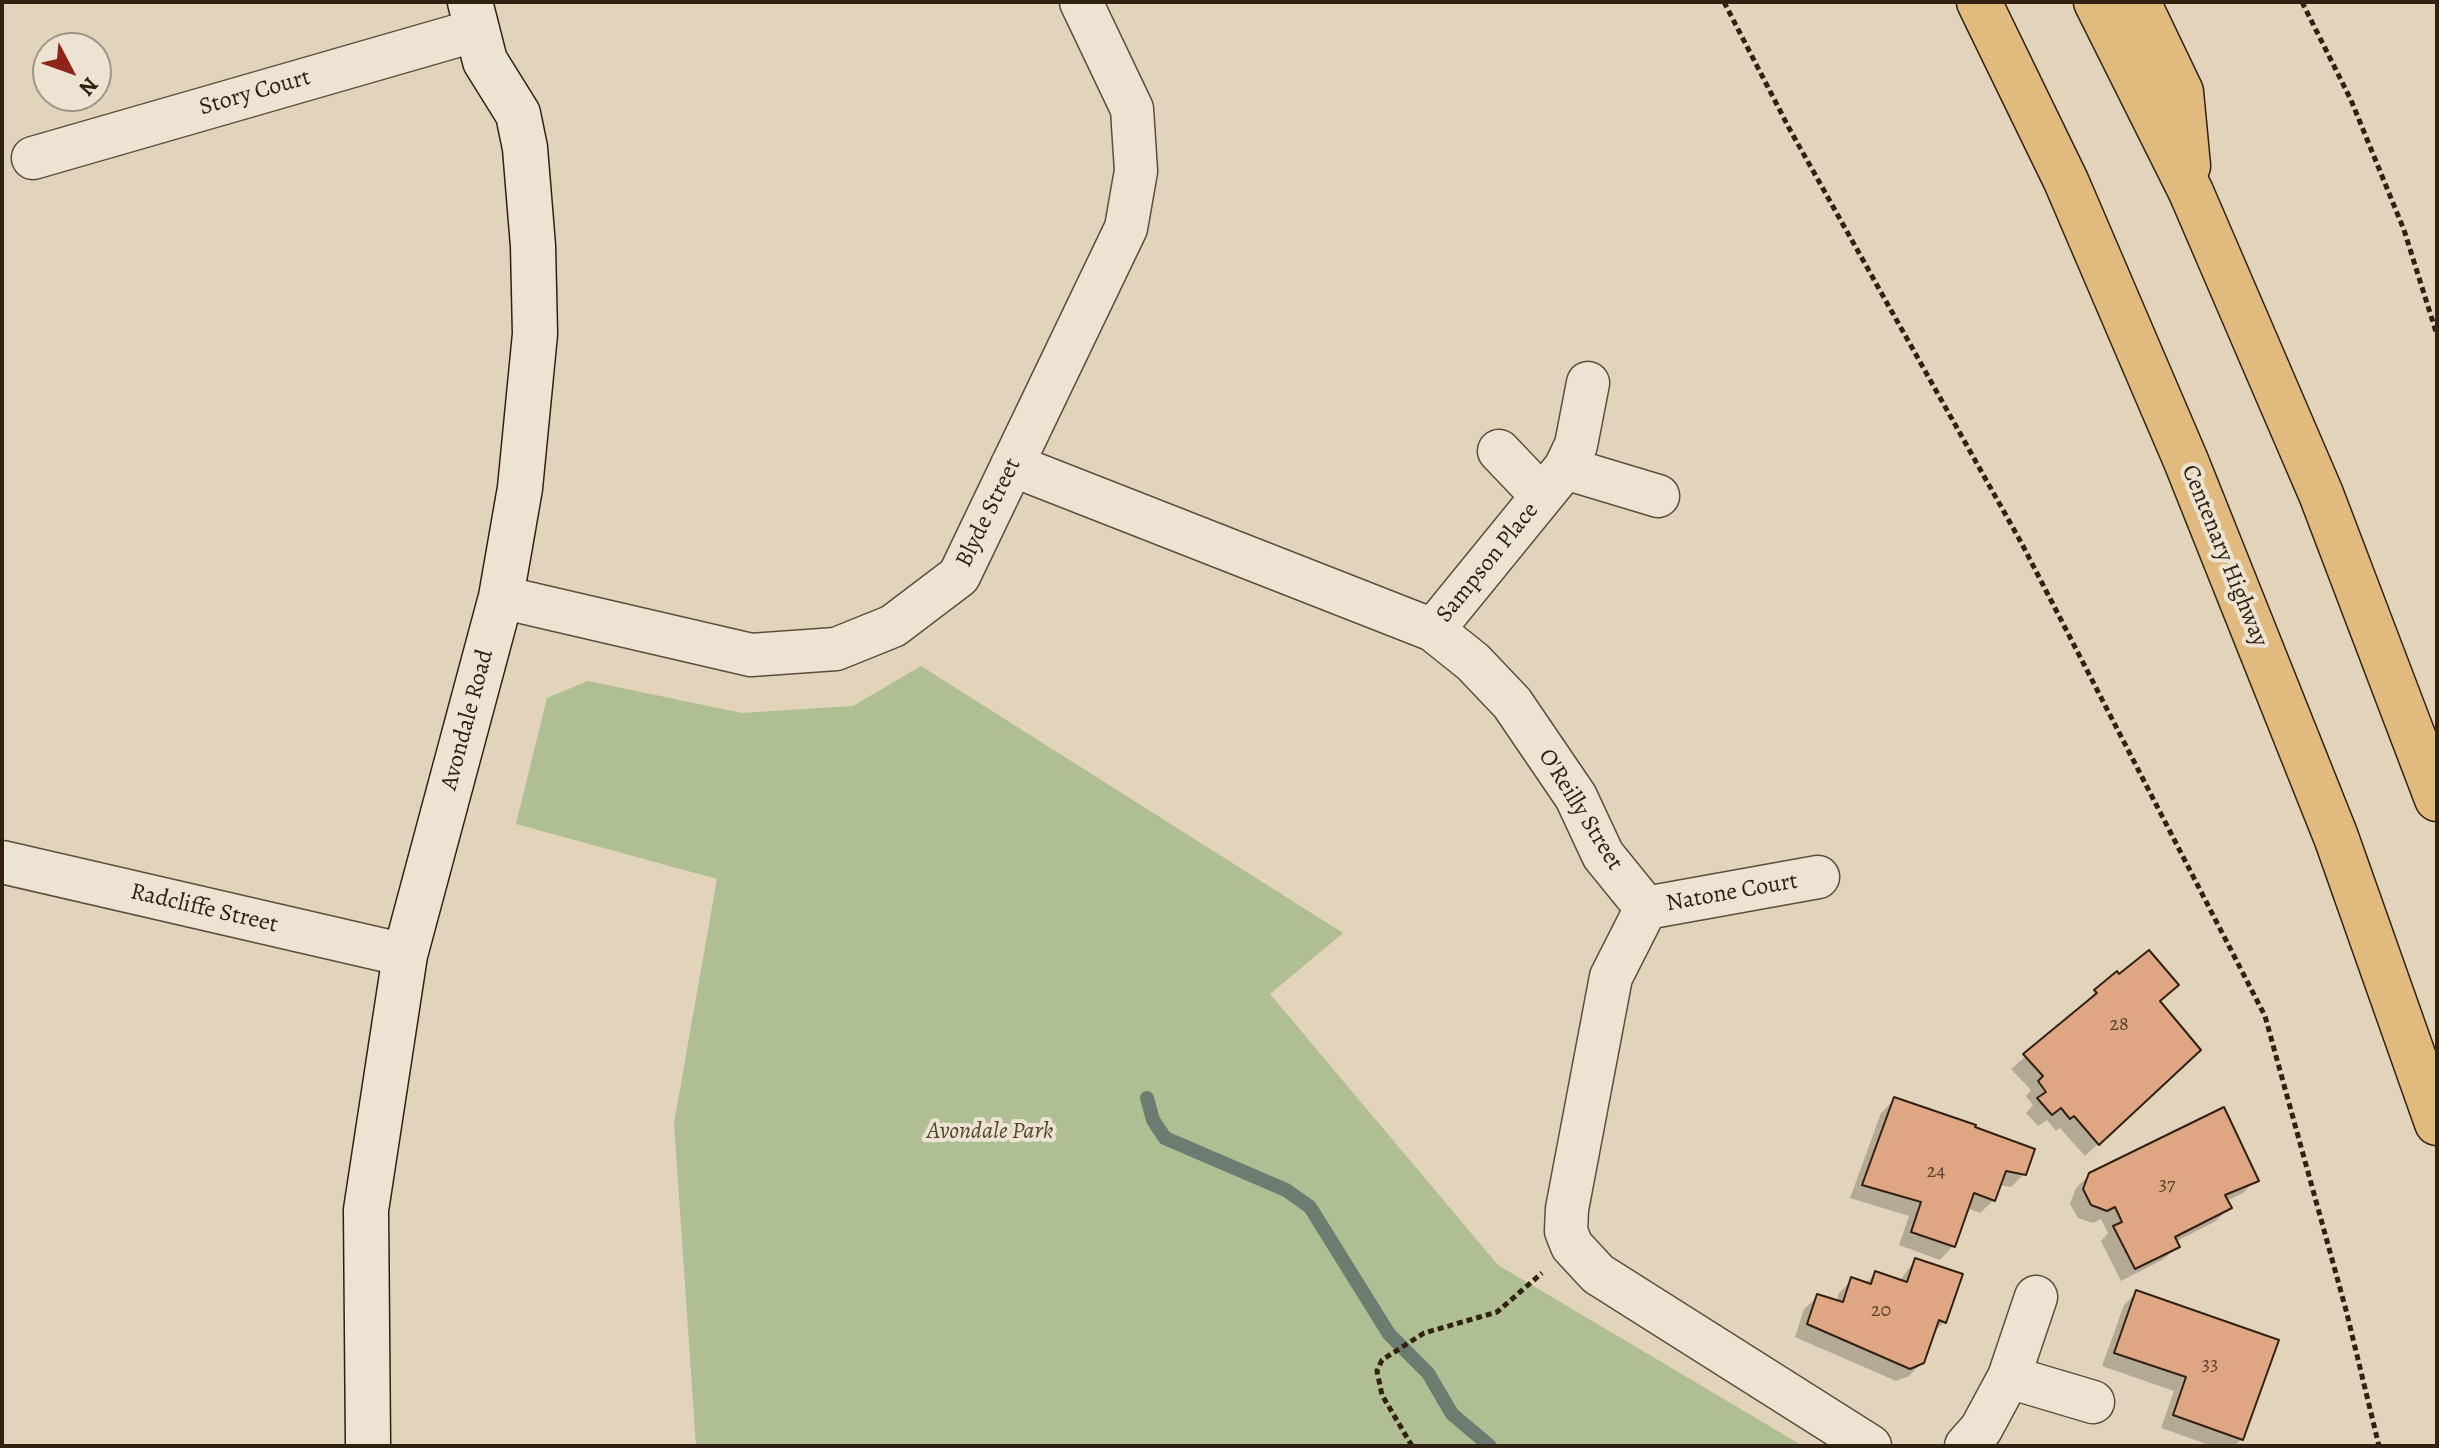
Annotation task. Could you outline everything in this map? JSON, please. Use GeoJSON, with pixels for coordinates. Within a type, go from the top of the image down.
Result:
{"type":"FeatureCollection","features":[{"type":"Feature","properties":{"kind":"highway","name":"Centenary Highway"},"geometry":{"type":"LineString","coordinates":[[1979,2],[2066,181],[2186,461],[2336,837],[2437,1123]]}},
{"type":"Feature","properties":{"kind":"highway"},"geometry":{"type":"LineString","coordinates":[[2096,2],[2191,192],[2321,494],[2437,799]]}},
{"type":"Feature","properties":{"kind":"highway"},"geometry":{"type":"LineString","coordinates":[[2138,2],[2181,92],[2191,192]]}},
{"type":"Feature","properties":{"kind":"street","name":"Blyde Street"},"geometry":{"type":"LineString","coordinates":[[501,597],[751,655],[836,649],[893,626],[959,576],[1126,228],[1136,171],[1132,109],[1081,2]]}},
{"type":"Feature","properties":{"kind":"street","name":"Story Court"},"geometry":{"type":"LineString","coordinates":[[33,158],[474,16]]}},
{"type":"Feature","properties":{"kind":"street","name":"Avondale Road"},"geometry":{"type":"LineString","coordinates":[[368,1446],[366,1210],[405,955],[501,597],[520,488],[535,334],[530,189],[518,114],[485,61],[474,16]]}},
{"type":"Feature","properties":{"kind":"street","name":"Sampson Place"},"geometry":{"type":"LineString","coordinates":[[1433,630],[1554,482],[1576,445],[1588,383]]}},
{"type":"Feature","properties":{"kind":"street","name":"Sampson Place"},"geometry":{"type":"LineString","coordinates":[[1499,451],[1554,482],[1658,496]]}},
{"type":"Feature","properties":{"kind":"street","name":"O'Reilly Street"},"geometry":{"type":"LineString","coordinates":[[1012,465],[1433,630],[1473,662],[1512,703],[1576,797],[1603,855],[1646,908]]}},
{"type":"Feature","properties":{"kind":"street","name":"Radcliffe Street"},"geometry":{"type":"LineString","coordinates":[[2,862],[405,955]]}},
{"type":"Feature","properties":{"kind":"street","name":"Natone Court"},"geometry":{"type":"LineString","coordinates":[[1646,908],[1818,877]]}},
{"type":"Feature","properties":{"kind":"street"},"geometry":{"type":"LineString","coordinates":[[1646,908],[1611,977],[1567,1209],[1566,1231],[1572,1246],[1598,1274],[1870,1446]]}},
{"type":"Feature","properties":{"kind":"street"},"geometry":{"type":"LineString","coordinates":[[1966,1446],[1981,1429],[2009,1377],[2036,1297]]}},
{"type":"Feature","properties":{"kind":"street"},"geometry":{"type":"LineString","coordinates":[[2009,1377],[2093,1402]]}},
{"type":"Feature","properties":{"kind":"path"},"geometry":{"type":"LineString","coordinates":[[1724,2],[1789,128],[2022,544],[2265,1016],[2346,1310],[2379,1446]]}},
{"type":"Feature","properties":{"kind":"path"},"geometry":{"type":"LineString","coordinates":[[2302,2],[2351,100],[2404,230],[2437,335]]}},
{"type":"Feature","properties":{"kind":"path"},"geometry":{"type":"LineString","coordinates":[[1412,1446],[1382,1395],[1377,1371],[1382,1360],[1424,1333],[1497,1312],[1572,1246]]}},
{"type":"Feature","properties":{"kind":"green space","name":"Avondale Park"},"geometry":{"type":"Polygon","coordinates":[[[921,666],[1343,933],[1270,994],[1498,1265],[1803,1446],[696,1446],[674,1123],[717,879],[516,824],[547,698],[588,681],[742,713],[853,706],[921,666]]]}},
{"type":"Feature","properties":{"kind":"building"},"geometry":{"type":"Polygon","coordinates":[[[2149,950],[2179,985],[2160,1001],[2201,1050],[2099,1145],[2074,1116],[2070,1119],[2061,1108],[2052,1115],[2037,1098],[2046,1092],[2038,1081],[2043,1076],[2023,1054],[2097,993],[2094,990],[2117,971],[2119,974],[2149,950]]]}},
{"type":"Feature","properties":{"kind":"building"},"geometry":{"type":"Polygon","coordinates":[[[1894,1097],[2035,1149],[2026,1175],[2006,1171],[1995,1201],[1974,1193],[1955,1247],[1911,1232],[1921,1202],[1862,1185],[1894,1097]]]}},
{"type":"Feature","properties":{"kind":"building"},"geometry":{"type":"Polygon","coordinates":[[[2224,1107],[2259,1181],[2225,1195],[2232,1208],[2175,1237],[2180,1247],[2135,1269],[2113,1226],[2122,1222],[2115,1207],[2107,1211],[2091,1205],[2083,1189],[2089,1173],[2224,1107]]]}},
{"type":"Feature","properties":{"kind":"building"},"geometry":{"type":"Polygon","coordinates":[[[1915,1258],[1963,1274],[1946,1323],[1939,1320],[1924,1363],[1910,1369],[1807,1324],[1817,1294],[1843,1302],[1851,1277],[1871,1284],[1875,1271],[1907,1282],[1915,1258]]]}},
{"type":"Feature","properties":{"kind":"building"},"geometry":{"type":"Polygon","coordinates":[[[2136,1290],[2279,1340],[2243,1440],[2173,1415],[2186,1377],[2114,1353],[2136,1290]]]}},
{"type":"Feature","properties":{"kind":"waterway"},"geometry":{"type":"LineString","coordinates":[[1147,1098],[1153,1120],[1165,1138],[1286,1190],[1310,1207],[1389,1334],[1428,1373],[1452,1414],[1490,1446]]}}]}
